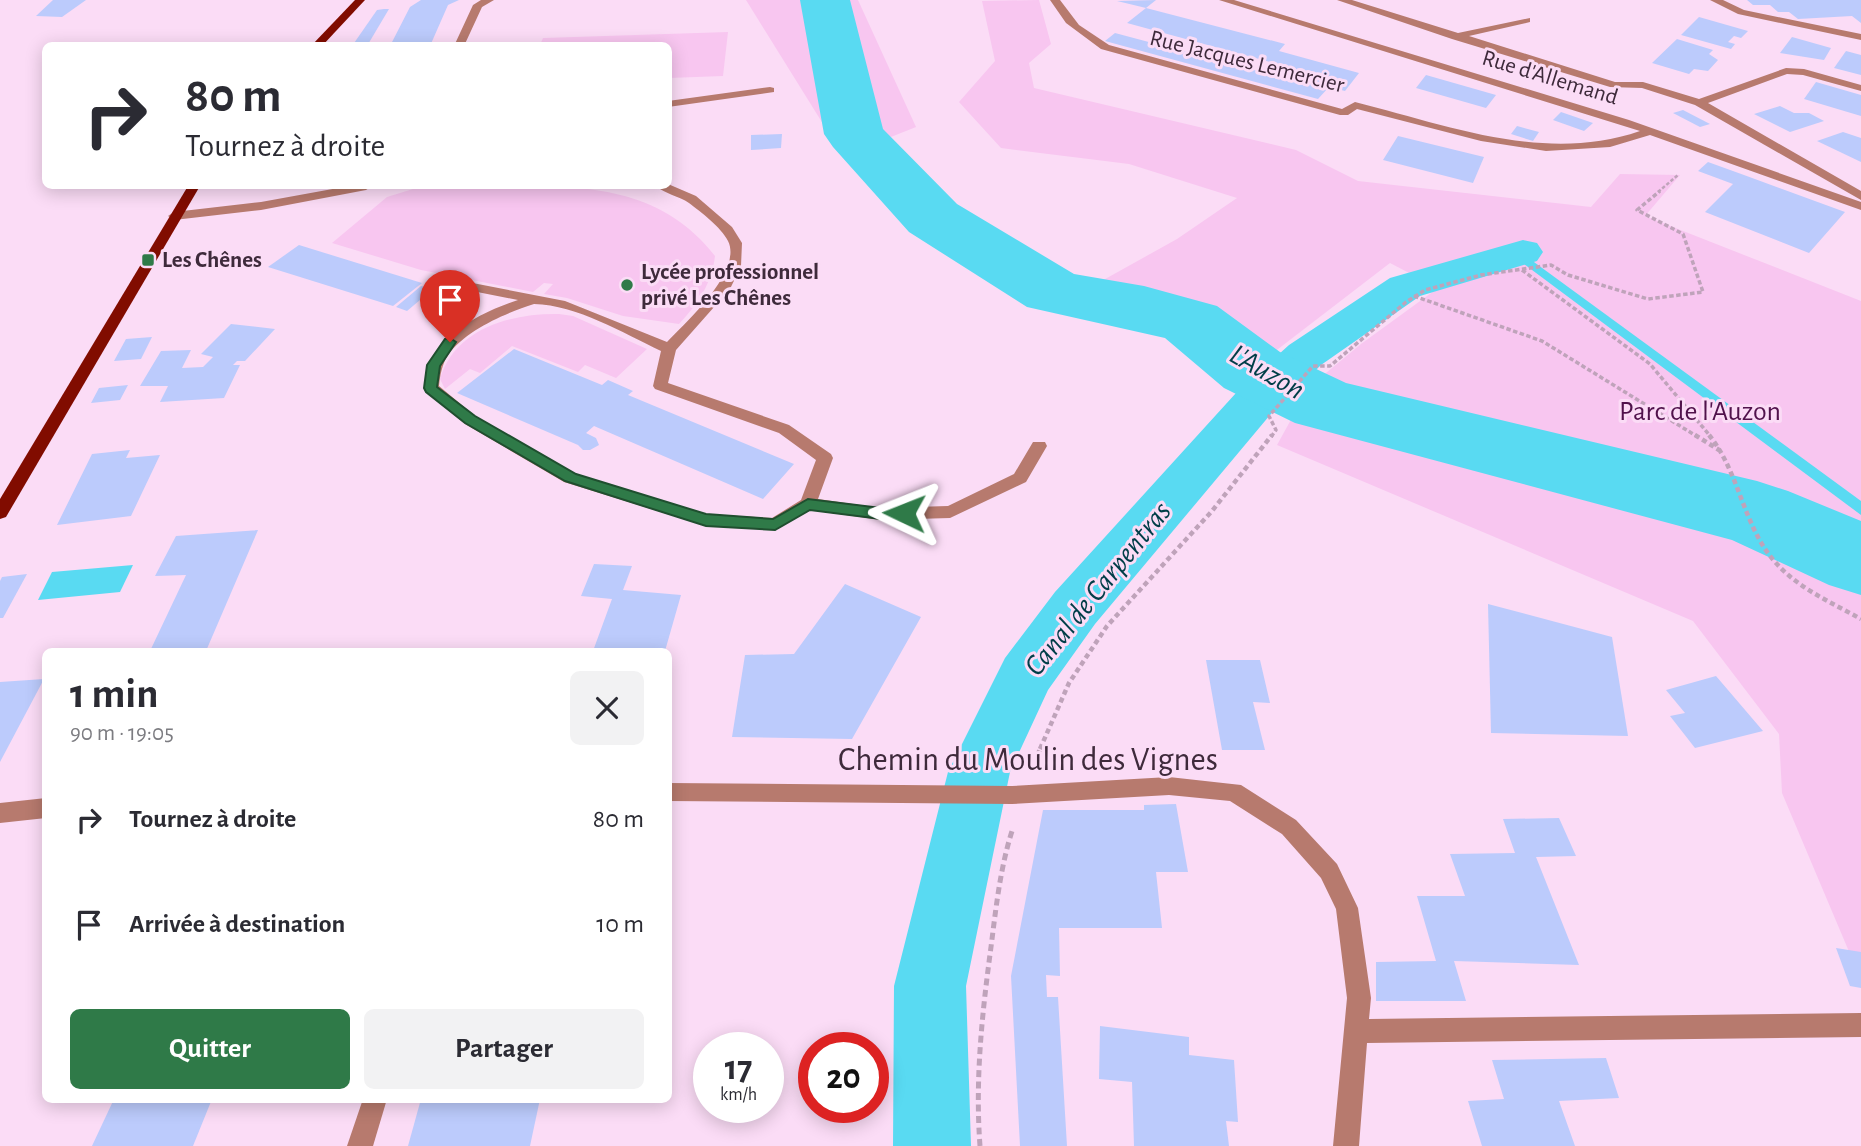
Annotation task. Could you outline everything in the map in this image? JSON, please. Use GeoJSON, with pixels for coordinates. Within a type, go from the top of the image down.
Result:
{"type":"FeatureCollection","features":[{"type":"Feature","properties":{"kind":"main road"},"geometry":{"type":"LineString","coordinates":[[320,42],[360,0]]}},
{"type":"Feature","properties":{"kind":"main road"},"geometry":{"type":"LineString","coordinates":[[0,513],[192,189]]}},
{"type":"Feature","properties":{"kind":"street"},"geometry":{"type":"LineString","coordinates":[[461,42],[478,5],[489,0]]}},
{"type":"Feature","properties":{"kind":"street","name":"Rue Jacques Lemercier"},"geometry":{"type":"LineString","coordinates":[[1055,0],[1061,14],[1082,34],[1105,47],[1343,113],[1355,104],[1503,141],[1564,148],[1610,144],[1651,131]]}},
{"type":"Feature","properties":{"kind":"street","name":"Rue d'Allemand"},"geometry":{"type":"LineString","coordinates":[[1224,0],[1651,131],[1861,206]]}},
{"type":"Feature","properties":{"kind":"street"},"geometry":{"type":"LineString","coordinates":[[1342,0],[1614,85],[1643,85],[1699,103],[1861,196]]}},
{"type":"Feature","properties":{"kind":"street"},"geometry":{"type":"LineString","coordinates":[[1715,0],[1741,12],[1861,37]]}},
{"type":"Feature","properties":{"kind":"street"},"geometry":{"type":"LineString","coordinates":[[1456,37],[1527,20]]}},
{"type":"Feature","properties":{"kind":"street"},"geometry":{"type":"LineString","coordinates":[[1699,103],[1786,71],[1804,72],[1861,88]]}},
{"type":"Feature","properties":{"kind":"street"},"geometry":{"type":"LineString","coordinates":[[672,103],[770,90]]}},
{"type":"Feature","properties":{"kind":"street"},"geometry":{"type":"LineString","coordinates":[[174,216],[261,206],[350,189]]}},
{"type":"Feature","properties":{"kind":"street"},"geometry":{"type":"LineString","coordinates":[[669,189],[692,199],[726,230],[736,243],[734,267],[723,289],[668,349],[660,386],[784,429],[825,458],[808,505]]}},
{"type":"Feature","properties":{"kind":"street"},"geometry":{"type":"LineString","coordinates":[[452,283],[536,299],[591,314],[668,349]]}},
{"type":"Feature","properties":{"kind":"street"},"geometry":{"type":"LineString","coordinates":[[536,299],[488,318],[450,342],[433,365],[430,388],[470,420],[570,478],[706,520],[775,524],[808,505],[881,514],[950,512],[1020,478],[1039,446]]}},
{"type":"Feature","properties":{"kind":"street","name":"Chemin du Moulin des Vignes"},"geometry":{"type":"LineString","coordinates":[[672,792],[1012,795],[1169,786],[1234,792],[1289,827],[1329,871],[1347,908],[1359,998],[1346,1146]]}},
{"type":"Feature","properties":{"kind":"street"},"geometry":{"type":"LineString","coordinates":[[0,813],[42,808]]}},
{"type":"Feature","properties":{"kind":"street"},"geometry":{"type":"LineString","coordinates":[[1358,1031],[1861,1025]]}},
{"type":"Feature","properties":{"kind":"street"},"geometry":{"type":"LineString","coordinates":[[360,1146],[374,1103]]}},
{"type":"Feature","properties":{"kind":"path"},"geometry":{"type":"LineString","coordinates":[[1274,422],[1269,416],[1313,366],[1330,366],[1414,296],[1442,284],[1481,275],[1551,265],[1568,275],[1648,299],[1703,292],[1683,234],[1637,210],[1673,179],[1710,153]]}},
{"type":"Feature","properties":{"kind":"path"},"geometry":{"type":"LineString","coordinates":[[1522,270],[1650,364],[1723,452],[1756,532],[1775,563],[1801,585],[1861,619]]}},
{"type":"Feature","properties":{"kind":"path"},"geometry":{"type":"LineString","coordinates":[[1414,296],[1542,341],[1723,452]]}},
{"type":"Feature","properties":{"kind":"green space"},"geometry":{"type":"Polygon","coordinates":[[[746,0],[858,0],[916,127],[843,156],[746,0]]]}},
{"type":"Feature","properties":{"kind":"green space","name":"Parc de l'Auzon"},"geometry":{"type":"Polygon","coordinates":[[[1039,0],[1051,44],[1029,63],[1034,88],[1296,150],[1358,181],[1591,207],[1620,174],[1680,175],[1645,216],[1861,301],[1861,980],[1782,793],[1779,734],[1693,621],[1277,445],[1309,387],[1361,344],[1438,288],[1390,263],[1260,363],[1199,318],[1089,288],[1177,239],[1237,198],[1129,164],[1001,148],[959,102],[995,61],[982,1],[1039,0]]]}},
{"type":"Feature","properties":{"kind":"green space"},"geometry":{"type":"Polygon","coordinates":[[[728,32],[723,76],[672,78],[672,42],[541,42],[543,38],[728,32]]]}},
{"type":"Feature","properties":{"kind":"green space"},"geometry":{"type":"Polygon","coordinates":[[[413,189],[582,189],[606,192],[665,212],[691,231],[715,256],[707,284],[698,301],[679,324],[623,316],[567,298],[544,294],[553,284],[544,283],[533,292],[421,270],[332,243],[387,197],[413,189]]]}},
{"type":"Feature","properties":{"kind":"green space"},"geometry":{"type":"Polygon","coordinates":[[[541,314],[573,316],[647,349],[616,378],[585,365],[578,372],[512,346],[480,373],[470,369],[445,389],[440,379],[447,362],[458,347],[472,336],[505,321],[541,314]]]}},
{"type":"Feature","properties":{"kind":"water"},"geometry":{"type":"Polygon","coordinates":[[[133,565],[120,592],[38,600],[52,572],[133,565]]]}},
{"type":"Feature","properties":{"kind":"building"},"geometry":{"type":"Polygon","coordinates":[[[53,0],[86,0],[62,17],[36,16],[53,0]]]}},
{"type":"Feature","properties":{"kind":"building"},"geometry":{"type":"Polygon","coordinates":[[[421,0],[459,0],[448,5],[432,42],[392,42],[410,7],[421,0]]]}},
{"type":"Feature","properties":{"kind":"building"},"geometry":{"type":"Polygon","coordinates":[[[1156,0],[1146,8],[1117,1],[1156,0]]]}},
{"type":"Feature","properties":{"kind":"building"},"geometry":{"type":"Polygon","coordinates":[[[1747,0],[1861,0],[1861,23],[1852,16],[1798,19],[1789,12],[1778,12],[1770,5],[1753,5],[1747,0]]]}},
{"type":"Feature","properties":{"kind":"building"},"geometry":{"type":"Polygon","coordinates":[[[1146,8],[1285,44],[1279,51],[1359,73],[1345,91],[1329,87],[1318,99],[1105,41],[1115,33],[1261,72],[1270,62],[1127,23],[1146,8]]]}},
{"type":"Feature","properties":{"kind":"building"},"geometry":{"type":"Polygon","coordinates":[[[389,9],[369,42],[355,42],[377,10],[389,9]]]}},
{"type":"Feature","properties":{"kind":"building"},"geometry":{"type":"Polygon","coordinates":[[[1699,17],[1748,31],[1741,38],[1734,36],[1728,42],[1735,44],[1731,49],[1681,35],[1699,17]]]}},
{"type":"Feature","properties":{"kind":"building"},"geometry":{"type":"Polygon","coordinates":[[[1792,37],[1831,48],[1824,60],[1780,53],[1792,37]]]}},
{"type":"Feature","properties":{"kind":"building"},"geometry":{"type":"Polygon","coordinates":[[[1677,39],[1713,50],[1709,54],[1718,60],[1708,71],[1694,69],[1689,74],[1652,63],[1677,39]]]}},
{"type":"Feature","properties":{"kind":"building"},"geometry":{"type":"Polygon","coordinates":[[[1846,51],[1861,55],[1861,75],[1834,68],[1846,51]]]}},
{"type":"Feature","properties":{"kind":"building"},"geometry":{"type":"Polygon","coordinates":[[[1426,75],[1496,95],[1486,108],[1416,88],[1426,75]]]}},
{"type":"Feature","properties":{"kind":"building"},"geometry":{"type":"Polygon","coordinates":[[[1816,82],[1861,95],[1861,116],[1804,99],[1816,82]]]}},
{"type":"Feature","properties":{"kind":"building"},"geometry":{"type":"Polygon","coordinates":[[[1780,106],[1794,113],[1809,113],[1824,121],[1790,132],[1754,114],[1780,106]]]}},
{"type":"Feature","properties":{"kind":"building"},"geometry":{"type":"Polygon","coordinates":[[[1683,110],[1710,124],[1700,127],[1673,113],[1683,110]]]}},
{"type":"Feature","properties":{"kind":"building"},"geometry":{"type":"Polygon","coordinates":[[[1561,112],[1593,123],[1584,131],[1553,120],[1561,112]]]}},
{"type":"Feature","properties":{"kind":"building"},"geometry":{"type":"Polygon","coordinates":[[[1517,126],[1539,132],[1533,141],[1511,134],[1517,126]]]}},
{"type":"Feature","properties":{"kind":"building"},"geometry":{"type":"Polygon","coordinates":[[[1843,132],[1861,138],[1861,162],[1817,141],[1843,132]]]}},
{"type":"Feature","properties":{"kind":"building"},"geometry":{"type":"Polygon","coordinates":[[[782,134],[781,148],[751,150],[751,135],[782,134]]]}},
{"type":"Feature","properties":{"kind":"building"},"geometry":{"type":"Polygon","coordinates":[[[1398,136],[1484,157],[1473,183],[1383,160],[1398,136]]]}},
{"type":"Feature","properties":{"kind":"building"},"geometry":{"type":"Polygon","coordinates":[[[1708,162],[1845,212],[1809,253],[1705,212],[1733,184],[1698,171],[1708,162]]]}},
{"type":"Feature","properties":{"kind":"building"},"geometry":{"type":"Polygon","coordinates":[[[299,245],[422,283],[393,306],[268,267],[299,245]]]}},
{"type":"Feature","properties":{"kind":"building"},"geometry":{"type":"Polygon","coordinates":[[[421,286],[433,289],[407,311],[396,307],[421,286]]]}},
{"type":"Feature","properties":{"kind":"building"},"geometry":{"type":"Polygon","coordinates":[[[231,324],[275,329],[245,361],[237,361],[233,365],[240,365],[224,398],[160,402],[168,386],[140,386],[161,351],[191,350],[182,368],[203,367],[213,357],[201,354],[231,324]]]}},
{"type":"Feature","properties":{"kind":"building"},"geometry":{"type":"Polygon","coordinates":[[[152,337],[141,359],[114,361],[126,339],[152,337]]]}},
{"type":"Feature","properties":{"kind":"building"},"geometry":{"type":"Polygon","coordinates":[[[514,349],[602,385],[608,380],[633,391],[628,395],[794,464],[763,499],[594,426],[586,433],[596,438],[599,445],[583,450],[578,445],[457,393],[514,349]]]}},
{"type":"Feature","properties":{"kind":"building"},"geometry":{"type":"Polygon","coordinates":[[[128,385],[120,400],[91,403],[99,388],[128,385]]]}},
{"type":"Feature","properties":{"kind":"building"},"geometry":{"type":"Polygon","coordinates":[[[130,450],[126,458],[160,455],[131,516],[57,525],[92,454],[130,450]]]}},
{"type":"Feature","properties":{"kind":"building"},"geometry":{"type":"Polygon","coordinates":[[[258,530],[207,648],[151,648],[186,575],[155,576],[176,536],[258,530]]]}},
{"type":"Feature","properties":{"kind":"building"},"geometry":{"type":"Polygon","coordinates":[[[594,564],[632,566],[623,590],[681,595],[666,648],[594,648],[612,599],[581,596],[594,564]]]}},
{"type":"Feature","properties":{"kind":"building"},"geometry":{"type":"Polygon","coordinates":[[[27,574],[3,618],[0,618],[2,577],[27,574]]]}},
{"type":"Feature","properties":{"kind":"building"},"geometry":{"type":"Polygon","coordinates":[[[845,584],[921,617],[852,739],[732,737],[745,655],[794,654],[845,584]]]}},
{"type":"Feature","properties":{"kind":"building"},"geometry":{"type":"Polygon","coordinates":[[[1488,604],[1612,637],[1628,736],[1491,733],[1488,604]]]}},
{"type":"Feature","properties":{"kind":"building"},"geometry":{"type":"Polygon","coordinates":[[[1206,660],[1260,660],[1270,703],[1253,702],[1265,750],[1222,750],[1206,660]]]}},
{"type":"Feature","properties":{"kind":"building"},"geometry":{"type":"Polygon","coordinates":[[[1716,676],[1763,731],[1695,748],[1670,716],[1685,713],[1666,690],[1716,676]]]}},
{"type":"Feature","properties":{"kind":"building"},"geometry":{"type":"Polygon","coordinates":[[[42,679],[0,762],[0,682],[42,679]]]}},
{"type":"Feature","properties":{"kind":"building"},"geometry":{"type":"Polygon","coordinates":[[[1176,804],[1188,872],[1156,872],[1162,928],[1059,928],[1060,976],[1046,975],[1047,997],[1058,997],[1067,1146],[1020,1146],[1011,976],[1043,810],[1144,810],[1144,805],[1176,804]]]}},
{"type":"Feature","properties":{"kind":"building"},"geometry":{"type":"Polygon","coordinates":[[[1559,818],[1576,856],[1536,857],[1579,965],[1454,961],[1466,1001],[1376,1001],[1376,962],[1436,961],[1417,896],[1465,896],[1450,854],[1515,853],[1503,819],[1559,818]]]}},
{"type":"Feature","properties":{"kind":"building"},"geometry":{"type":"Polygon","coordinates":[[[1836,948],[1861,952],[1861,988],[1850,986],[1836,948]]]}},
{"type":"Feature","properties":{"kind":"building"},"geometry":{"type":"Polygon","coordinates":[[[1100,1026],[1189,1037],[1189,1055],[1234,1060],[1238,1122],[1226,1121],[1229,1146],[1134,1146],[1132,1082],[1099,1079],[1100,1026]]]}},
{"type":"Feature","properties":{"kind":"building"},"geometry":{"type":"Polygon","coordinates":[[[1606,1058],[1619,1098],[1559,1101],[1575,1146],[1482,1146],[1468,1101],[1504,1099],[1492,1060],[1606,1058]]]}},
{"type":"Feature","properties":{"kind":"building"},"geometry":{"type":"Polygon","coordinates":[[[112,1103],[210,1103],[193,1146],[92,1146],[112,1103]]]}},
{"type":"Feature","properties":{"kind":"building"},"geometry":{"type":"Polygon","coordinates":[[[420,1103],[539,1103],[530,1146],[408,1146],[420,1103]]]}},
{"type":"Feature","properties":{"kind":"waterway","name":"L'Auzon"},"geometry":{"type":"LineString","coordinates":[[825,0],[854,134],[933,218],[1053,292],[1144,309],[1191,322],[1252,370],[1323,404],[1757,514],[1861,560]]}},
{"type":"Feature","properties":{"kind":"waterway","name":"Canal de Carpentras"},"geometry":{"type":"LineString","coordinates":[[932,1146],[930,986],[979,772],[1026,675],[1075,608],[1253,404],[1305,355],[1405,287],[1523,252]]}},
{"type":"Feature","properties":{"kind":"waterway"},"geometry":{"type":"LineString","coordinates":[[1516,253],[1861,509]]}},
{"type":"Feature","properties":{"kind":"place","name":"Les Chênes"},"geometry":{"type":"Point","coordinates":[148,260]}},
{"type":"Feature","properties":{"kind":"place","name":"Lycée professionnel privé Les Chênes"},"geometry":{"type":"Point","coordinates":[627,285]}},
{"type":"Feature","properties":{"kind":"route"},"geometry":{"type":"LineString","coordinates":[[450,342],[433,365],[430,388],[470,420],[570,478],[706,520],[775,524],[808,505],[881,514],[904,513]]}}]}
